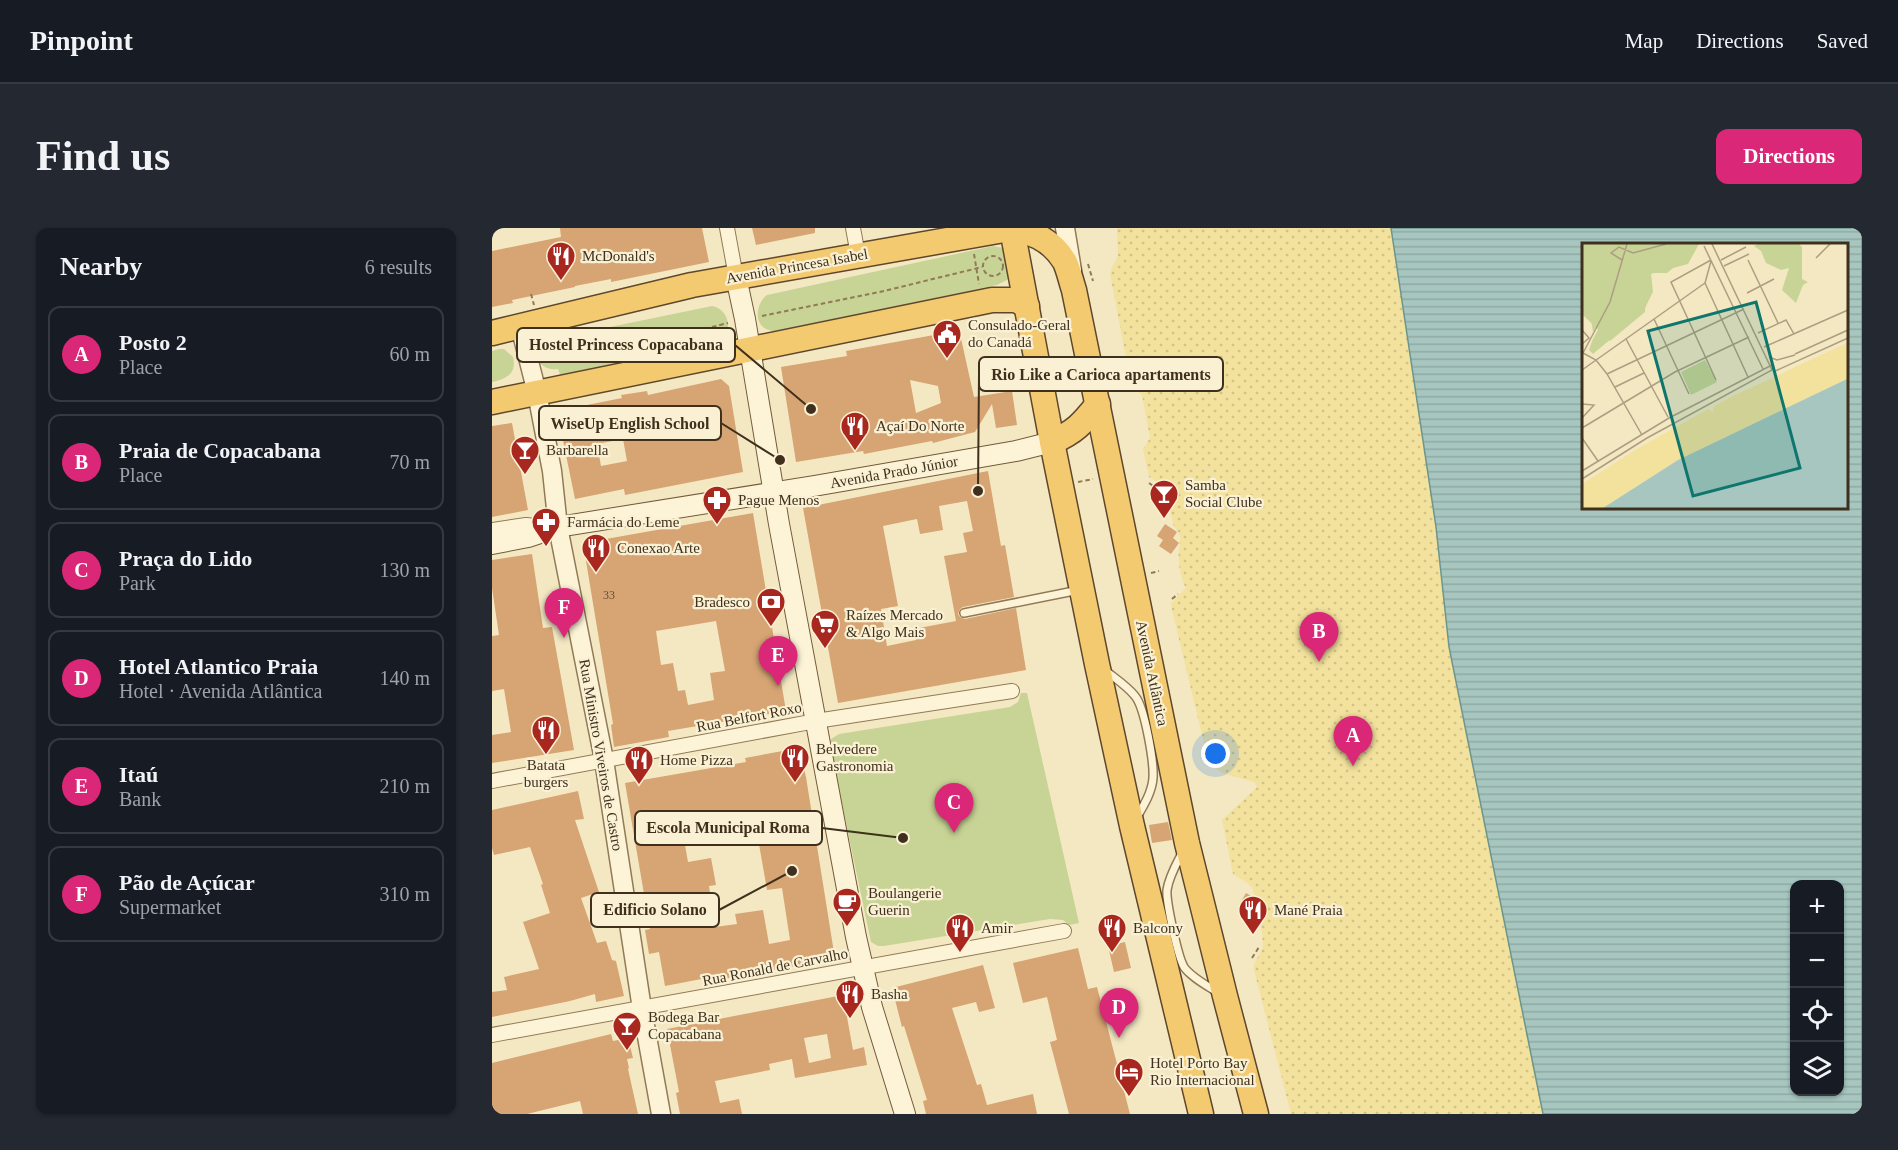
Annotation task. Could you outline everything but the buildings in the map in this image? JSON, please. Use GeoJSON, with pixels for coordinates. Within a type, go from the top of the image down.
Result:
{"type":"FeatureCollection","features":[{"type":"Feature","properties":{"kind":"highway","name":"Avenida Princesa Isabel"},"geometry":{"type":"LineString","coordinates":[[492,333],[692,285],[858,255],[957,234],[1012,228],[1028,231],[1047,242],[1064,260],[1074,290]]}},
{"type":"Feature","properties":{"kind":"highway"},"geometry":{"type":"LineString","coordinates":[[1012,228],[1097,664],[1132,826],[1201,1114]]}},
{"type":"Feature","properties":{"kind":"highway","name":"Avenida Atlântica"},"geometry":{"type":"LineString","coordinates":[[1074,290],[1187,843],[1256,1114]]}},
{"type":"Feature","properties":{"kind":"highway"},"geometry":{"type":"LineString","coordinates":[[492,402],[992,300],[1016,300],[1027,306]]}},
{"type":"Feature","properties":{"kind":"highway"},"geometry":{"type":"LineString","coordinates":[[1052,442],[1071,434],[1098,404]]}},
{"type":"Feature","properties":{"kind":"main road"},"geometry":{"type":"LineString","coordinates":[[736,277],[862,967],[904,1114]]}},
{"type":"Feature","properties":{"kind":"main road","name":"Avenida Prado Júnior"},"geometry":{"type":"LineString","coordinates":[[492,544],[528,537],[558,527],[1016,452],[1052,442]]}},
{"type":"Feature","properties":{"kind":"street"},"geometry":{"type":"LineString","coordinates":[[727,228],[736,277]]}},
{"type":"Feature","properties":{"kind":"street"},"geometry":{"type":"LineString","coordinates":[[853,228],[858,255]]}},
{"type":"Feature","properties":{"kind":"street","name":"Avenida Atlântica"},"geometry":{"type":"LineString","coordinates":[[1065,228],[1074,290]]}},
{"type":"Feature","properties":{"kind":"street","name":"Rua Ministro Viveiros de Castro"},"geometry":{"type":"LineString","coordinates":[[520,326],[537,393],[552,471],[558,527],[604,760],[642,1009],[661,1114]]}},
{"type":"Feature","properties":{"kind":"street","name":"Avenida Prado Júnior"},"geometry":{"type":"LineString","coordinates":[[492,530],[526,525],[558,527]]}},
{"type":"Feature","properties":{"kind":"street","name":"Rua Belfort Roxo"},"geometry":{"type":"LineString","coordinates":[[492,781],[816,721],[1012,691]]}},
{"type":"Feature","properties":{"kind":"street","name":"Rua Ronald de Carvalho"},"geometry":{"type":"LineString","coordinates":[[492,1035],[1064,931]]}},
{"type":"Feature","properties":{"kind":"lane"},"geometry":{"type":"LineString","coordinates":[[964,613],[1082,590]]}},
{"type":"Feature","properties":{"kind":"lane"},"geometry":{"type":"LineString","coordinates":[[1097,664],[1128,689],[1142,708],[1153,765],[1153,780],[1149,794],[1132,826]]}},
{"type":"Feature","properties":{"kind":"lane"},"geometry":{"type":"LineString","coordinates":[[1187,843],[1167,889],[1181,961],[1191,974],[1225,996]]}},
{"type":"Feature","properties":{"kind":"path"},"geometry":{"type":"LineString","coordinates":[[957,234],[982,302]]}},
{"type":"Feature","properties":{"kind":"path"},"geometry":{"type":"LineString","coordinates":[[993,256],[1000,258],[1003,264],[1001,271],[993,276],[987,275],[982,267],[984,260],[993,256]]}},
{"type":"Feature","properties":{"kind":"path"},"geometry":{"type":"LineString","coordinates":[[1071,483],[1102,478]]}},
{"type":"Feature","properties":{"kind":"path"},"geometry":{"type":"LineString","coordinates":[[1149,483],[1159,490]]}},
{"type":"Feature","properties":{"kind":"path"},"geometry":{"type":"LineString","coordinates":[[1148,574],[1159,571]]}},
{"type":"Feature","properties":{"kind":"path"},"geometry":{"type":"LineString","coordinates":[[1172,599],[1178,594]]}},
{"type":"Feature","properties":{"kind":"path"},"geometry":{"type":"LineString","coordinates":[[1252,958],[1259,947]]}},
{"type":"Feature","properties":{"kind":"green space"},"geometry":{"type":"Polygon","coordinates":[[[993,246],[1003,248],[1008,253],[1011,275],[997,285],[776,332],[766,329],[759,322],[759,307],[767,295],[993,246]]]}},
{"type":"Feature","properties":{"kind":"green space"},"geometry":{"type":"Polygon","coordinates":[[[712,306],[723,312],[728,324],[726,336],[717,345],[561,377],[558,369],[545,367],[538,359],[538,348],[547,340],[712,306]]]}},
{"type":"Feature","properties":{"kind":"green space"},"geometry":{"type":"Polygon","coordinates":[[[504,349],[513,357],[513,368],[506,377],[492,382],[492,351],[504,349]]]}},
{"type":"Feature","properties":{"kind":"green space"},"geometry":{"type":"Polygon","coordinates":[[[1021,693],[1027,693],[1079,923],[1069,925],[1063,920],[1050,919],[884,946],[871,942],[830,747],[831,739],[839,734],[1010,707],[1018,702],[1021,693]]]}},
{"type":"Feature","properties":{"kind":"sand"},"geometry":{"type":"Polygon","coordinates":[[[1117,228],[1391,228],[1436,527],[1449,647],[1543,1114],[1291,1114],[1254,970],[1254,964],[1263,944],[1256,900],[1252,888],[1233,874],[1222,820],[1257,787],[1254,782],[1222,773],[1209,764],[1171,603],[1186,588],[1179,564],[1179,535],[1174,527],[1164,487],[1149,477],[1143,449],[1150,438],[1142,395],[1132,386],[1130,379],[1110,274],[1118,256],[1117,228]]]}},
{"type":"Feature","properties":{"kind":"water"},"geometry":{"type":"Polygon","coordinates":[[[1391,228],[1862,228],[1862,1114],[1543,1114],[1449,647],[1436,527],[1391,228]]]}},
{"type":"Feature","properties":{"kind":"place","name":"McDonald's"},"geometry":{"type":"Point","coordinates":[561,282]}},
{"type":"Feature","properties":{"kind":"place","name":"Consulado-Geral do Canadá"},"geometry":{"type":"Point","coordinates":[947,360]}},
{"type":"Feature","properties":{"kind":"place","name":"Hostel Princess Copacabana"},"geometry":{"type":"Point","coordinates":[811,409]}},
{"type":"Feature","properties":{"kind":"place","name":"Açaí Do Norte"},"geometry":{"type":"Point","coordinates":[855,452]}},
{"type":"Feature","properties":{"kind":"place","name":"WiseUp English School"},"geometry":{"type":"Point","coordinates":[780,460]}},
{"type":"Feature","properties":{"kind":"place","name":"Barbarella"},"geometry":{"type":"Point","coordinates":[525,476]}},
{"type":"Feature","properties":{"kind":"place","name":"Rio Like a Carioca apartaments"},"geometry":{"type":"Point","coordinates":[978,491]}},
{"type":"Feature","properties":{"kind":"place","name":"Samba Social Clube"},"geometry":{"type":"Point","coordinates":[1164,520]}},
{"type":"Feature","properties":{"kind":"place","name":"Pague Menos"},"geometry":{"type":"Point","coordinates":[717,526]}},
{"type":"Feature","properties":{"kind":"place","name":"Farmácia do Leme"},"geometry":{"type":"Point","coordinates":[546,548]}},
{"type":"Feature","properties":{"kind":"place","name":"Conexao Arte"},"geometry":{"type":"Point","coordinates":[596,574]}},
{"type":"Feature","properties":{"kind":"place","name":"Bradesco"},"geometry":{"type":"Point","coordinates":[771,628]}},
{"type":"Feature","properties":{"kind":"place","name":"Pão de Açúcar"},"geometry":{"type":"Point","coordinates":[564,638]}},
{"type":"Feature","properties":{"kind":"place","name":"Raízes Mercado & Algo Mais"},"geometry":{"type":"Point","coordinates":[825,650]}},
{"type":"Feature","properties":{"kind":"place","name":"Praia de Copacabana"},"geometry":{"type":"Point","coordinates":[1319,662]}},
{"type":"Feature","properties":{"kind":"place","name":"Itaú"},"geometry":{"type":"Point","coordinates":[778,686]}},
{"type":"Feature","properties":{"kind":"place","name":"Batata burgers"},"geometry":{"type":"Point","coordinates":[546,756]}},
{"type":"Feature","properties":{"kind":"place","name":"Posto 2"},"geometry":{"type":"Point","coordinates":[1353,766]}},
{"type":"Feature","properties":{"kind":"place","name":"Belvedere Gastronomia"},"geometry":{"type":"Point","coordinates":[795,784]}},
{"type":"Feature","properties":{"kind":"place","name":"Home Pizza"},"geometry":{"type":"Point","coordinates":[639,786]}},
{"type":"Feature","properties":{"kind":"place","name":"Praça do Lido"},"geometry":{"type":"Point","coordinates":[954,833]}},
{"type":"Feature","properties":{"kind":"place","name":"Escola Municipal Roma"},"geometry":{"type":"Point","coordinates":[903,838]}},
{"type":"Feature","properties":{"kind":"place","name":"Edificio Solano"},"geometry":{"type":"Point","coordinates":[792,871]}},
{"type":"Feature","properties":{"kind":"place","name":"Boulangerie Guerin"},"geometry":{"type":"Point","coordinates":[847,928]}},
{"type":"Feature","properties":{"kind":"place","name":"Mané Praia"},"geometry":{"type":"Point","coordinates":[1253,936]}},
{"type":"Feature","properties":{"kind":"place","name":"Amir"},"geometry":{"type":"Point","coordinates":[960,954]}},
{"type":"Feature","properties":{"kind":"place","name":"Balcony"},"geometry":{"type":"Point","coordinates":[1112,954]}},
{"type":"Feature","properties":{"kind":"place","name":"Basha"},"geometry":{"type":"Point","coordinates":[850,1020]}},
{"type":"Feature","properties":{"kind":"place","name":"Hotel Atlantico Praia"},"geometry":{"type":"Point","coordinates":[1119,1038]}},
{"type":"Feature","properties":{"kind":"place","name":"Bodega Bar Copacabana"},"geometry":{"type":"Point","coordinates":[627,1052]}},
{"type":"Feature","properties":{"kind":"place","name":"Hotel Porto Bay Rio Internacional"},"geometry":{"type":"Point","coordinates":[1129,1098]}}]}
